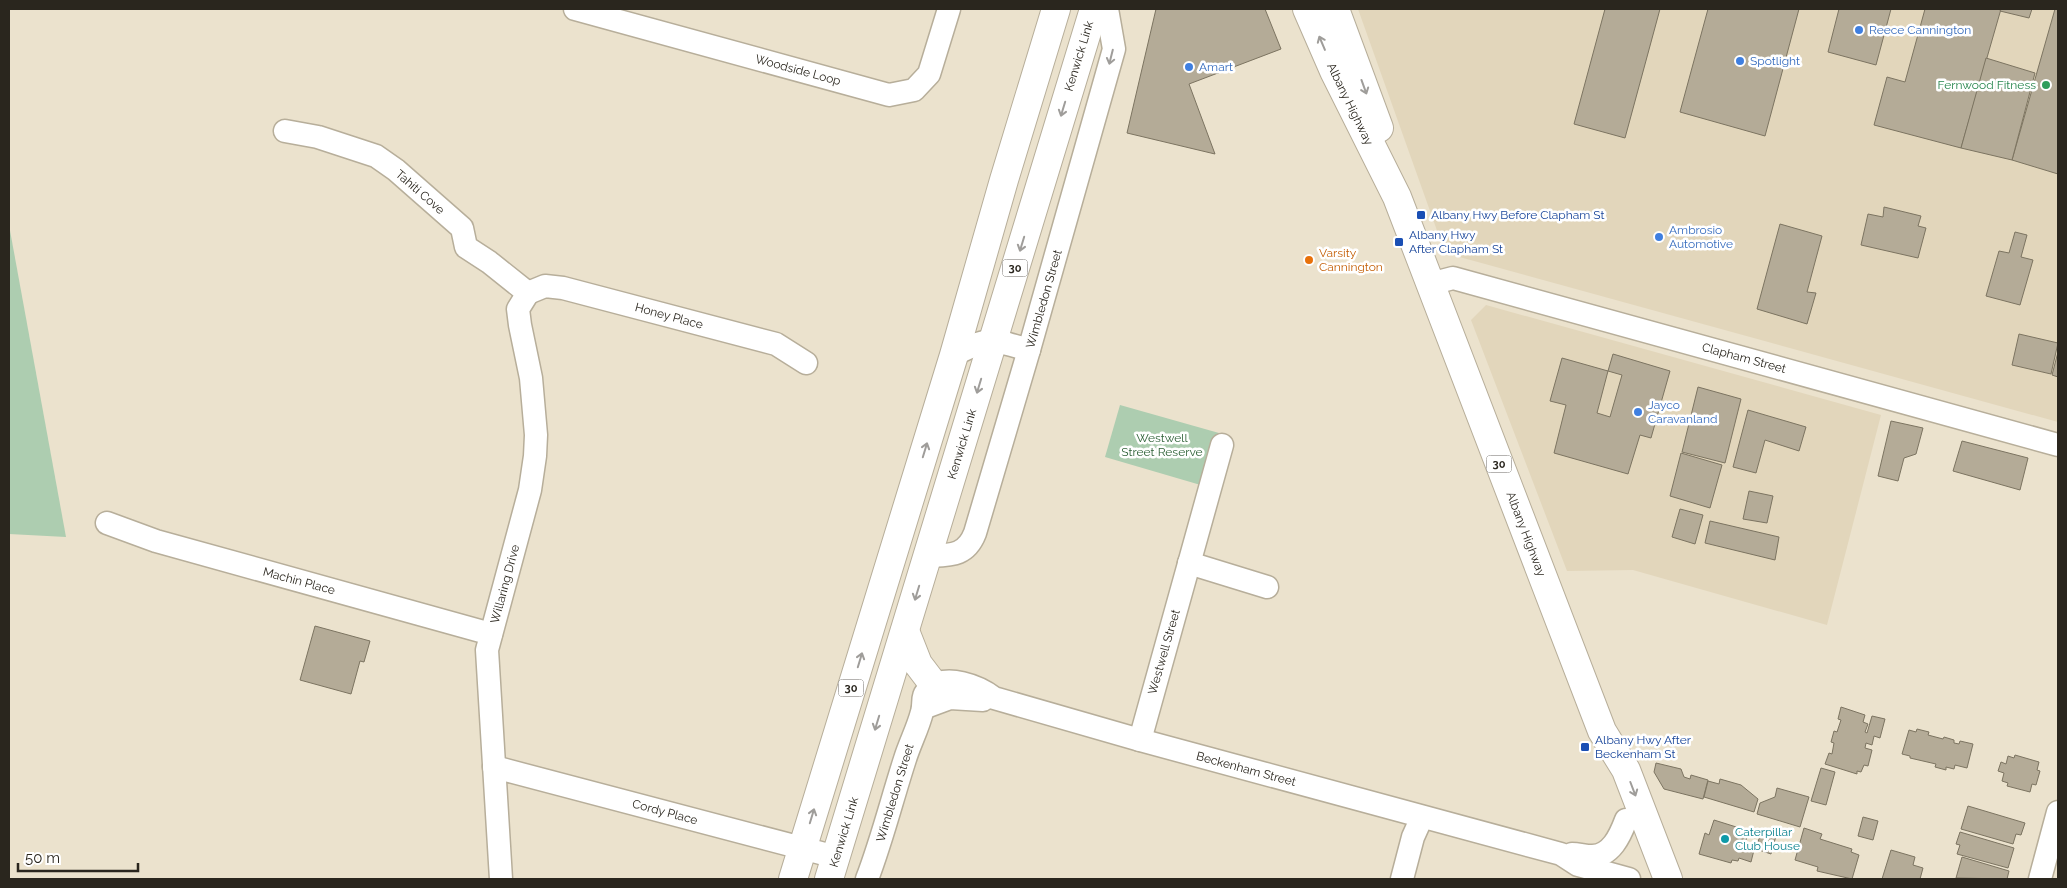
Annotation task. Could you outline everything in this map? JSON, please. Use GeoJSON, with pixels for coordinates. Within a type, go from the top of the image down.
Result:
{"type":"FeatureCollection","features":[{"type":"Feature","properties":{"kind":"highway","name":"30"},"geometry":{"type":"LineString","coordinates":[[793,879],[954,355],[1004,180],[1056,9]]}},
{"type":"Feature","properties":{"kind":"highway","name":"Kenwick Link"},"geometry":{"type":"LineString","coordinates":[[833,868],[1094,9]]}},
{"type":"Feature","properties":{"kind":"highway","name":"Albany Highway"},"geometry":{"type":"LineString","coordinates":[[1307,9],[1334,71],[1397,197],[1602,731],[1626,770],[1668,879]]}},
{"type":"Feature","properties":{"kind":"highway","name":"Albany Highway"},"geometry":{"type":"LineString","coordinates":[[1335,9],[1381,134],[1397,197]]}},
{"type":"Feature","properties":{"kind":"highway"},"geometry":{"type":"LineString","coordinates":[[905,631],[928,697]]}},
{"type":"Feature","properties":{"kind":"highway","name":"Albany Highway"},"geometry":{"type":"LineString","coordinates":[[1602,731],[1609,776],[1648,879]]}},
{"type":"Feature","properties":{"kind":"street","name":"Woodside Loop"},"geometry":{"type":"LineString","coordinates":[[589,11],[889,94],[914,90],[929,74],[949,9]]}},
{"type":"Feature","properties":{"kind":"street","name":"Wimbledon Street"},"geometry":{"type":"LineString","coordinates":[[928,556],[948,555],[961,551],[966,548],[972,539],[1029,350],[1114,49],[1107,9]]}},
{"type":"Feature","properties":{"kind":"street","name":"Tahiti Cove"},"geometry":{"type":"LineString","coordinates":[[285,131],[318,137],[376,156],[396,170],[462,228],[466,247],[489,262],[528,293]]}},
{"type":"Feature","properties":{"kind":"street","name":"Clapham Street"},"geometry":{"type":"LineString","coordinates":[[1430,284],[1453,278],[1469,282],[2058,445]]}},
{"type":"Feature","properties":{"kind":"street","name":"Honey Place"},"geometry":{"type":"LineString","coordinates":[[528,293],[545,286],[563,288],[776,344],[806,363]]}},
{"type":"Feature","properties":{"kind":"street","name":"Willaring Drive"},"geometry":{"type":"LineString","coordinates":[[501,879],[487,650],[530,490],[535,456],[536,435],[532,378],[518,309],[528,293]]}},
{"type":"Feature","properties":{"kind":"street"},"geometry":{"type":"LineString","coordinates":[[954,355],[977,343],[994,340],[1029,350]]}},
{"type":"Feature","properties":{"kind":"street","name":"Westwell Street"},"geometry":{"type":"LineString","coordinates":[[1140,740],[1222,444]]}},
{"type":"Feature","properties":{"kind":"street","name":"Machin Place"},"geometry":{"type":"LineString","coordinates":[[107,523],[156,541],[491,634]]}},
{"type":"Feature","properties":{"kind":"street"},"geometry":{"type":"LineString","coordinates":[[1189,563],[1267,587]]}},
{"type":"Feature","properties":{"kind":"street","name":"Beckenham Street"},"geometry":{"type":"LineString","coordinates":[[928,697],[945,682],[957,683],[986,692],[994,698],[1140,740],[1561,854],[1590,856],[1603,854],[1615,843],[1626,820]]}},
{"type":"Feature","properties":{"kind":"street","name":"Wimbledon Street"},"geometry":{"type":"LineString","coordinates":[[867,879],[905,757],[928,697]]}},
{"type":"Feature","properties":{"kind":"street","name":"Cordy Place"},"geometry":{"type":"LineString","coordinates":[[494,767],[802,849],[833,868]]}},
{"type":"Feature","properties":{"kind":"street"},"geometry":{"type":"LineString","coordinates":[[2040,879],[2058,812]]}},
{"type":"Feature","properties":{"kind":"street"},"geometry":{"type":"LineString","coordinates":[[1402,879],[1413,837],[1422,817]]}},
{"type":"Feature","properties":{"kind":"street","name":"Beckenham Street"},"geometry":{"type":"LineString","coordinates":[[1561,854],[1578,865],[1629,879]]}},
{"type":"Feature","properties":{"kind":"shaded area"},"geometry":{"type":"Polygon","coordinates":[[[1358,9],[2058,9],[2058,422],[1445,253],[1358,9]]]}},
{"type":"Feature","properties":{"kind":"shaded area"},"geometry":{"type":"Polygon","coordinates":[[[1486,305],[1881,415],[1827,625],[1633,570],[1567,571],[1471,320],[1486,305]]]}},
{"type":"Feature","properties":{"kind":"green space"},"geometry":{"type":"Polygon","coordinates":[[[9,225],[66,537],[9,534],[9,225]]]}},
{"type":"Feature","properties":{"kind":"green space","name":"Westwell Street Reserve"},"geometry":{"type":"Polygon","coordinates":[[[1120,405],[1219,433],[1204,486],[1105,457],[1120,405]]]}},
{"type":"Feature","properties":{"kind":"building","name":"Amart"},"geometry":{"type":"Polygon","coordinates":[[[1156,9],[1265,9],[1281,49],[1189,84],[1215,154],[1127,133],[1156,9]]]}},
{"type":"Feature","properties":{"kind":"building"},"geometry":{"type":"Polygon","coordinates":[[[1605,9],[1660,9],[1625,138],[1574,124],[1605,9]]]}},
{"type":"Feature","properties":{"kind":"building","name":"Spotlight"},"geometry":{"type":"Polygon","coordinates":[[[1708,9],[1799,9],[1765,136],[1680,112],[1708,9]]]}},
{"type":"Feature","properties":{"kind":"building","name":"Reece Cannington"},"geometry":{"type":"Polygon","coordinates":[[[1839,9],[1891,9],[1876,65],[1828,52],[1839,9]]]}},
{"type":"Feature","properties":{"kind":"building"},"geometry":{"type":"Polygon","coordinates":[[[1925,9],[2001,9],[1961,148],[1874,125],[1887,77],[1905,82],[1925,9]]]}},
{"type":"Feature","properties":{"kind":"building"},"geometry":{"type":"Polygon","coordinates":[[[2001,9],[2032,9],[2029,18],[2000,11],[2001,9]]]}},
{"type":"Feature","properties":{"kind":"building","name":"Fernwood Fitness"},"geometry":{"type":"Polygon","coordinates":[[[2055,9],[2058,9],[2058,174],[2012,160],[2055,9]]]}},
{"type":"Feature","properties":{"kind":"building"},"geometry":{"type":"Polygon","coordinates":[[[1986,58],[2035,73],[2012,160],[1961,148],[1986,58]]]}},
{"type":"Feature","properties":{"kind":"building"},"geometry":{"type":"Polygon","coordinates":[[[1884,207],[1921,216],[1918,226],[1926,228],[1918,258],[1861,245],[1868,214],[1883,217],[1884,207]]]}},
{"type":"Feature","properties":{"kind":"building"},"geometry":{"type":"Polygon","coordinates":[[[1780,224],[1822,236],[1807,292],[1816,293],[1807,324],[1757,309],[1780,224]]]}},
{"type":"Feature","properties":{"kind":"building"},"geometry":{"type":"Polygon","coordinates":[[[2015,232],[2027,235],[2021,257],[2033,260],[2020,305],[1986,296],[1999,251],[2009,253],[2015,232]]]}},
{"type":"Feature","properties":{"kind":"building"},"geometry":{"type":"Polygon","coordinates":[[[2019,334],[2058,343],[2051,374],[2012,365],[2019,334]]]}},
{"type":"Feature","properties":{"kind":"building"},"geometry":{"type":"Polygon","coordinates":[[[2058,352],[2058,377],[2052,375],[2058,352]]]}},
{"type":"Feature","properties":{"kind":"building"},"geometry":{"type":"Polygon","coordinates":[[[1613,354],[1670,371],[1651,438],[1640,435],[1628,474],[1554,453],[1566,405],[1550,401],[1562,358],[1608,371],[1613,354]],[[1608,371],[1597,413],[1610,417],[1622,375],[1608,371]]]}},
{"type":"Feature","properties":{"kind":"building"},"geometry":{"type":"Polygon","coordinates":[[[1698,387],[1741,399],[1725,463],[1682,452],[1698,387]]]}},
{"type":"Feature","properties":{"kind":"building"},"geometry":{"type":"Polygon","coordinates":[[[1748,410],[1806,427],[1799,451],[1765,440],[1756,473],[1733,467],[1748,410]]]}},
{"type":"Feature","properties":{"kind":"building"},"geometry":{"type":"Polygon","coordinates":[[[1891,421],[1923,428],[1916,454],[1904,458],[1898,481],[1878,476],[1891,421]]]}},
{"type":"Feature","properties":{"kind":"building"},"geometry":{"type":"Polygon","coordinates":[[[1962,441],[2028,458],[2020,490],[1953,471],[1962,441]]]}},
{"type":"Feature","properties":{"kind":"building"},"geometry":{"type":"Polygon","coordinates":[[[1681,453],[1722,465],[1710,508],[1670,496],[1681,453]]]}},
{"type":"Feature","properties":{"kind":"building"},"geometry":{"type":"Polygon","coordinates":[[[1749,491],[1773,496],[1767,523],[1743,519],[1749,491]]]}},
{"type":"Feature","properties":{"kind":"building"},"geometry":{"type":"Polygon","coordinates":[[[1680,509],[1703,515],[1695,544],[1672,537],[1680,509]]]}},
{"type":"Feature","properties":{"kind":"building"},"geometry":{"type":"Polygon","coordinates":[[[1710,521],[1779,537],[1775,560],[1705,543],[1710,521]]]}},
{"type":"Feature","properties":{"kind":"building"},"geometry":{"type":"Polygon","coordinates":[[[315,626],[370,641],[364,662],[360,661],[351,694],[300,680],[315,626]]]}},
{"type":"Feature","properties":{"kind":"building"},"geometry":{"type":"Polygon","coordinates":[[[1841,707],[1865,715],[1863,722],[1868,724],[1865,732],[1867,733],[1872,716],[1885,719],[1880,738],[1874,736],[1872,745],[1866,743],[1865,748],[1872,750],[1868,766],[1864,765],[1861,772],[1857,771],[1857,774],[1825,764],[1829,753],[1832,754],[1834,743],[1831,742],[1834,731],[1837,732],[1841,720],[1838,719],[1841,707]]]}},
{"type":"Feature","properties":{"kind":"building"},"geometry":{"type":"Polygon","coordinates":[[[1917,729],[1929,732],[1928,735],[1954,740],[1954,743],[1959,744],[1960,741],[1973,744],[1967,768],[1955,765],[1954,769],[1946,767],[1946,770],[1935,767],[1936,764],[1910,758],[1910,756],[1902,754],[1909,730],[1916,732],[1917,729]]]}},
{"type":"Feature","properties":{"kind":"building"},"geometry":{"type":"Polygon","coordinates":[[[2015,755],[2039,762],[2037,770],[2040,771],[2036,785],[2032,784],[2030,792],[2007,786],[2008,783],[2002,781],[2004,773],[1998,771],[2001,762],[2006,764],[2008,756],[2014,758],[2015,755]]]}},
{"type":"Feature","properties":{"kind":"building"},"geometry":{"type":"Polygon","coordinates":[[[1656,763],[1681,769],[1684,777],[1690,779],[1691,775],[1708,780],[1703,799],[1664,789],[1654,772],[1656,763]]]}},
{"type":"Feature","properties":{"kind":"building"},"geometry":{"type":"Polygon","coordinates":[[[1821,768],[1835,772],[1826,805],[1811,801],[1821,768]]]}},
{"type":"Feature","properties":{"kind":"building"},"geometry":{"type":"Polygon","coordinates":[[[1720,779],[1741,785],[1758,799],[1754,812],[1704,797],[1708,781],[1719,784],[1720,779]]]}},
{"type":"Feature","properties":{"kind":"building"},"geometry":{"type":"Polygon","coordinates":[[[1777,788],[1809,797],[1800,827],[1757,814],[1760,803],[1775,797],[1777,788]]]}},
{"type":"Feature","properties":{"kind":"building"},"geometry":{"type":"Polygon","coordinates":[[[1968,806],[2025,823],[2021,835],[2016,834],[2013,844],[1961,829],[1968,806]]]}},
{"type":"Feature","properties":{"kind":"building"},"geometry":{"type":"Polygon","coordinates":[[[1863,817],[1878,821],[1873,840],[1858,836],[1863,817]]]}},
{"type":"Feature","properties":{"kind":"building","name":"Caterpillar Club House"},"geometry":{"type":"Polygon","coordinates":[[[1714,820],[1749,831],[1745,843],[1755,846],[1751,862],[1739,858],[1738,861],[1732,860],[1731,863],[1699,854],[1705,833],[1709,835],[1714,820]]]}},
{"type":"Feature","properties":{"kind":"building"},"geometry":{"type":"Polygon","coordinates":[[[1804,828],[1822,834],[1820,839],[1852,849],[1851,852],[1859,855],[1852,879],[1817,871],[1818,867],[1795,860],[1804,828]]]}},
{"type":"Feature","properties":{"kind":"building"},"geometry":{"type":"Polygon","coordinates":[[[1761,832],[1776,836],[1771,854],[1756,849],[1761,832]]]}},
{"type":"Feature","properties":{"kind":"building"},"geometry":{"type":"Polygon","coordinates":[[[1960,832],[2014,848],[2008,868],[1957,854],[1960,845],[1956,844],[1960,832]]]}},
{"type":"Feature","properties":{"kind":"building"},"geometry":{"type":"Polygon","coordinates":[[[1891,850],[1915,857],[1913,865],[1923,868],[1920,879],[1882,879],[1891,850]]]}},
{"type":"Feature","properties":{"kind":"building"},"geometry":{"type":"Polygon","coordinates":[[[1962,857],[2009,871],[2007,879],[1956,878],[1962,857]]]}},
{"type":"Feature","properties":{"kind":"place","name":"Reece Cannington"},"geometry":{"type":"Point","coordinates":[1859,30]}},
{"type":"Feature","properties":{"kind":"place","name":"Spotlight"},"geometry":{"type":"Point","coordinates":[1740,61]}},
{"type":"Feature","properties":{"kind":"place","name":"Amart"},"geometry":{"type":"Point","coordinates":[1189,67]}},
{"type":"Feature","properties":{"kind":"place","name":"Fernwood Fitness"},"geometry":{"type":"Point","coordinates":[2046,85]}},
{"type":"Feature","properties":{"kind":"place","name":"Albany Hwy Before Clapham St"},"geometry":{"type":"Point","coordinates":[1421,215]}},
{"type":"Feature","properties":{"kind":"place","name":"Ambrosio Automotive"},"geometry":{"type":"Point","coordinates":[1659,237]}},
{"type":"Feature","properties":{"kind":"place","name":"Albany Hwy After Clapham St"},"geometry":{"type":"Point","coordinates":[1399,242]}},
{"type":"Feature","properties":{"kind":"place","name":"Varsity Cannington"},"geometry":{"type":"Point","coordinates":[1309,260]}},
{"type":"Feature","properties":{"kind":"place","name":"Jayco Caravanland"},"geometry":{"type":"Point","coordinates":[1638,412]}},
{"type":"Feature","properties":{"kind":"place","name":"Albany Hwy After Beckenham St"},"geometry":{"type":"Point","coordinates":[1585,747]}},
{"type":"Feature","properties":{"kind":"place","name":"Caterpillar Club House"},"geometry":{"type":"Point","coordinates":[1725,839]}}]}
